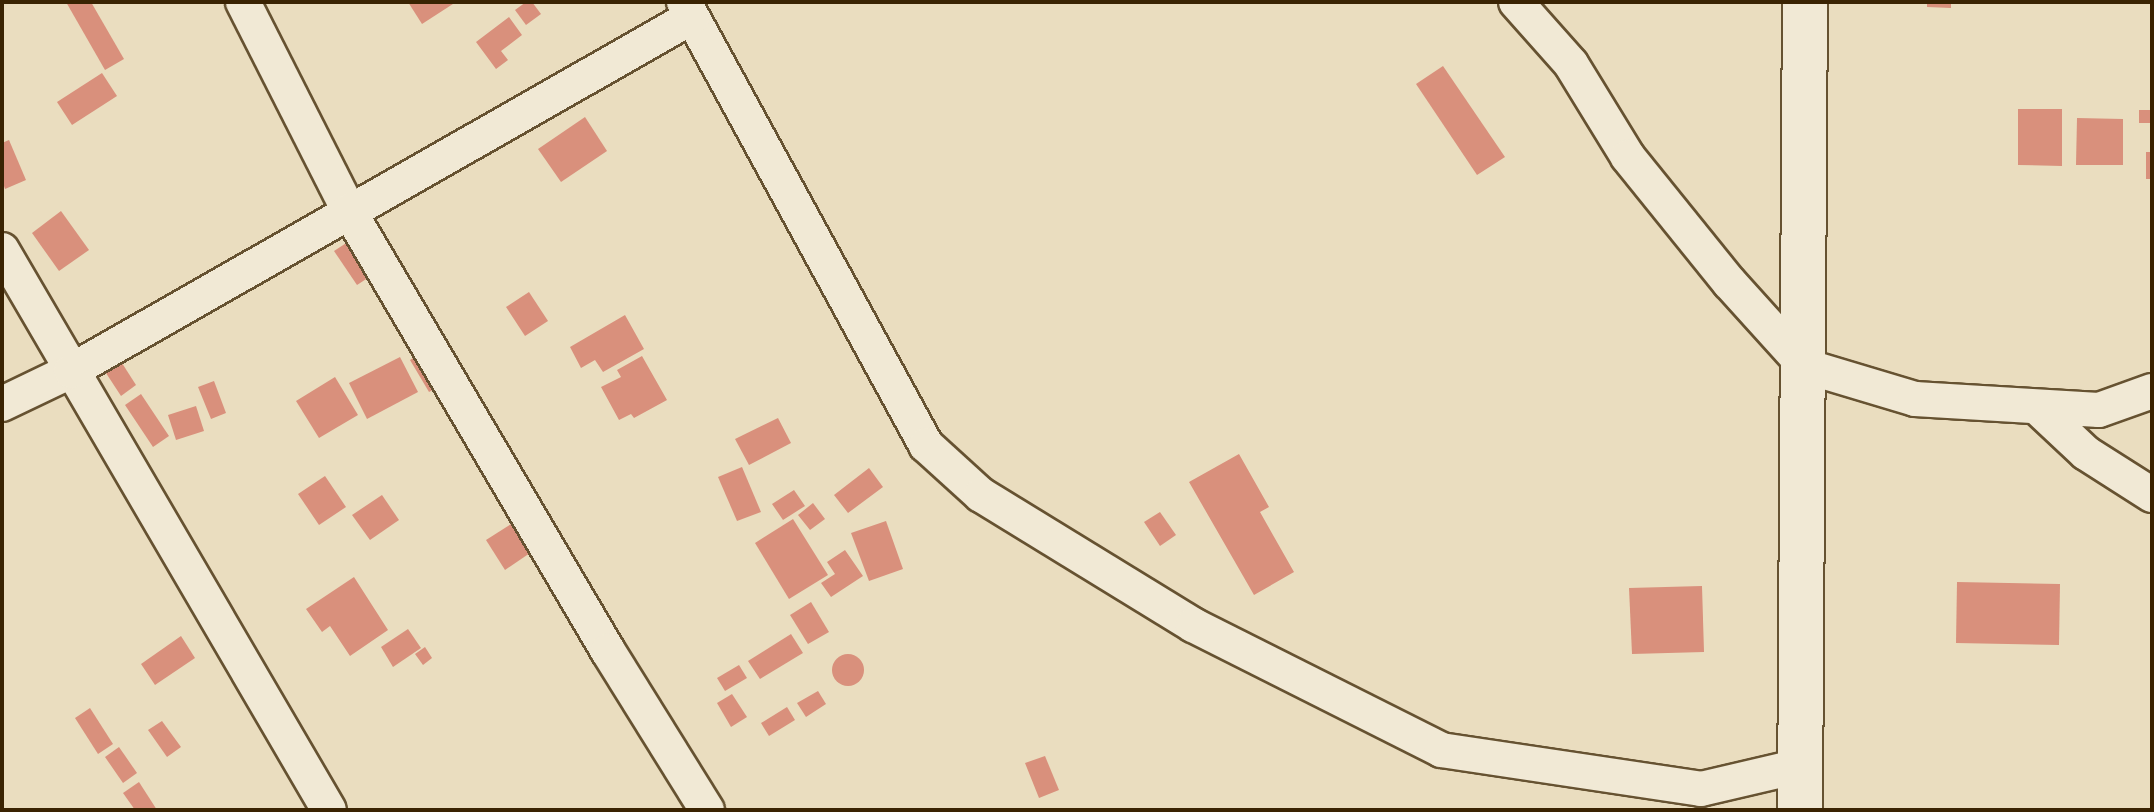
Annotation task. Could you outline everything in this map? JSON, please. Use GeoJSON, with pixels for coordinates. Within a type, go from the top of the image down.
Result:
{"type":"FeatureCollection","features":[{"type":"Feature","properties":{"kind":"main road"},"geometry":{"type":"LineString","coordinates":[[1800,810],[1805,2]]}},
{"type":"Feature","properties":{"kind":"street"},"geometry":{"type":"LineString","coordinates":[[243,2],[349,211],[600,637],[707,810]]}},
{"type":"Feature","properties":{"kind":"street"},"geometry":{"type":"LineString","coordinates":[[1516,2],[1571,64],[1638,170],[1729,282],[1805,366],[1915,399],[2099,410],[2152,391]]}},
{"type":"Feature","properties":{"kind":"street"},"geometry":{"type":"LineString","coordinates":[[2,404],[71,371],[688,10],[926,445],[981,495],[1193,625],[1441,750],[1692,799],[1799,766]]}},
{"type":"Feature","properties":{"kind":"street"},"geometry":{"type":"LineString","coordinates":[[2,250],[329,810]]}},
{"type":"Feature","properties":{"kind":"street"},"geometry":{"type":"LineString","coordinates":[[2037,407],[2086,453],[2152,495]]}},
{"type":"Feature","properties":{"kind":"building"},"geometry":{"type":"Polygon","coordinates":[[[66,2],[91,2],[124,59],[105,70],[66,2]]]}},
{"type":"Feature","properties":{"kind":"building"},"geometry":{"type":"Polygon","coordinates":[[[408,2],[456,2],[422,24],[408,2]]]}},
{"type":"Feature","properties":{"kind":"building"},"geometry":{"type":"Polygon","coordinates":[[[526,2],[532,2],[541,14],[526,25],[515,10],[526,2]]]}},
{"type":"Feature","properties":{"kind":"building"},"geometry":{"type":"Polygon","coordinates":[[[1927,2],[1951,2],[1951,8],[1927,7],[1927,2]]]}},
{"type":"Feature","properties":{"kind":"building"},"geometry":{"type":"Polygon","coordinates":[[[509,17],[522,35],[501,51],[508,60],[496,69],[476,42],[509,17]]]}},
{"type":"Feature","properties":{"kind":"building"},"geometry":{"type":"Polygon","coordinates":[[[1443,66],[1505,157],[1477,175],[1416,84],[1443,66]]]}},
{"type":"Feature","properties":{"kind":"building"},"geometry":{"type":"Polygon","coordinates":[[[102,73],[117,96],[72,125],[57,102],[102,73]]]}},
{"type":"Feature","properties":{"kind":"building"},"geometry":{"type":"Polygon","coordinates":[[[2018,109],[2062,109],[2062,166],[2018,165],[2018,109]]]}},
{"type":"Feature","properties":{"kind":"building"},"geometry":{"type":"Polygon","coordinates":[[[2139,110],[2152,110],[2152,123],[2139,123],[2139,110]]]}},
{"type":"Feature","properties":{"kind":"building"},"geometry":{"type":"Polygon","coordinates":[[[585,117],[607,151],[561,182],[538,149],[585,117]]]}},
{"type":"Feature","properties":{"kind":"building"},"geometry":{"type":"Polygon","coordinates":[[[2077,118],[2123,119],[2123,165],[2076,165],[2077,118]]]}},
{"type":"Feature","properties":{"kind":"building"},"geometry":{"type":"Polygon","coordinates":[[[9,140],[26,180],[5,189],[2,180],[2,143],[9,140]]]}},
{"type":"Feature","properties":{"kind":"building"},"geometry":{"type":"Polygon","coordinates":[[[2146,152],[2152,152],[2152,179],[2146,179],[2146,152]]]}},
{"type":"Feature","properties":{"kind":"building"},"geometry":{"type":"Polygon","coordinates":[[[61,211],[89,250],[59,271],[32,233],[61,211]]]}},
{"type":"Feature","properties":{"kind":"building"},"geometry":{"type":"Polygon","coordinates":[[[354,238],[377,272],[357,285],[334,251],[354,238]]]}},
{"type":"Feature","properties":{"kind":"building"},"geometry":{"type":"Polygon","coordinates":[[[529,292],[548,321],[525,336],[506,307],[529,292]]]}},
{"type":"Feature","properties":{"kind":"building"},"geometry":{"type":"Polygon","coordinates":[[[625,315],[644,349],[603,372],[595,360],[581,368],[570,347],[625,315]]]}},
{"type":"Feature","properties":{"kind":"building"},"geometry":{"type":"Polygon","coordinates":[[[423,352],[442,385],[429,392],[410,360],[423,352]]]}},
{"type":"Feature","properties":{"kind":"building"},"geometry":{"type":"Polygon","coordinates":[[[642,356],[667,400],[634,418],[631,414],[619,420],[601,387],[621,377],[617,370],[642,356]]]}},
{"type":"Feature","properties":{"kind":"building"},"geometry":{"type":"Polygon","coordinates":[[[400,357],[418,392],[367,419],[349,383],[400,357]]]}},
{"type":"Feature","properties":{"kind":"building"},"geometry":{"type":"Polygon","coordinates":[[[120,360],[136,385],[121,396],[104,370],[120,360]]]}},
{"type":"Feature","properties":{"kind":"building"},"geometry":{"type":"Polygon","coordinates":[[[335,377],[358,415],[319,438],[296,401],[335,377]]]}},
{"type":"Feature","properties":{"kind":"building"},"geometry":{"type":"Polygon","coordinates":[[[214,381],[226,413],[211,419],[198,387],[214,381]]]}},
{"type":"Feature","properties":{"kind":"building"},"geometry":{"type":"Polygon","coordinates":[[[141,394],[169,436],[153,447],[125,405],[141,394]]]}},
{"type":"Feature","properties":{"kind":"building"},"geometry":{"type":"Polygon","coordinates":[[[196,406],[204,431],[176,440],[168,415],[196,406]]]}},
{"type":"Feature","properties":{"kind":"building"},"geometry":{"type":"Polygon","coordinates":[[[778,418],[791,443],[749,465],[735,439],[778,418]]]}},
{"type":"Feature","properties":{"kind":"building"},"geometry":{"type":"Polygon","coordinates":[[[1239,454],[1269,507],[1260,512],[1294,572],[1254,595],[1189,482],[1239,454]]]}},
{"type":"Feature","properties":{"kind":"building"},"geometry":{"type":"Polygon","coordinates":[[[742,467],[761,512],[737,521],[718,477],[742,467]]]}},
{"type":"Feature","properties":{"kind":"building"},"geometry":{"type":"Polygon","coordinates":[[[869,468],[883,487],[848,513],[834,495],[869,468]]]}},
{"type":"Feature","properties":{"kind":"building"},"geometry":{"type":"Polygon","coordinates":[[[325,476],[346,507],[319,525],[298,494],[325,476]]]}},
{"type":"Feature","properties":{"kind":"building"},"geometry":{"type":"Polygon","coordinates":[[[794,490],[805,506],[783,520],[772,504],[794,490]]]}},
{"type":"Feature","properties":{"kind":"building"},"geometry":{"type":"Polygon","coordinates":[[[382,495],[399,520],[370,540],[352,515],[382,495]]]}},
{"type":"Feature","properties":{"kind":"building"},"geometry":{"type":"Polygon","coordinates":[[[813,503],[825,519],[810,530],[798,515],[813,503]]]}},
{"type":"Feature","properties":{"kind":"building"},"geometry":{"type":"Polygon","coordinates":[[[1160,512],[1176,535],[1160,546],[1144,522],[1160,512]]]}},
{"type":"Feature","properties":{"kind":"building"},"geometry":{"type":"Polygon","coordinates":[[[793,519],[828,575],[789,599],[755,543],[793,519]]]}},
{"type":"Feature","properties":{"kind":"building"},"geometry":{"type":"Polygon","coordinates":[[[886,521],[903,569],[869,581],[851,533],[886,521]]]}},
{"type":"Feature","properties":{"kind":"building"},"geometry":{"type":"Polygon","coordinates":[[[511,524],[530,553],[505,570],[486,540],[511,524]]]}},
{"type":"Feature","properties":{"kind":"building"},"geometry":{"type":"Polygon","coordinates":[[[845,550],[863,576],[831,597],[821,583],[835,574],[827,562],[845,550]]]}},
{"type":"Feature","properties":{"kind":"building"},"geometry":{"type":"Polygon","coordinates":[[[354,577],[388,630],[350,656],[330,626],[322,632],[306,609],[354,577]]]}},
{"type":"Feature","properties":{"kind":"building"},"geometry":{"type":"Polygon","coordinates":[[[1957,582],[2060,584],[2059,645],[1956,643],[1957,582]]]}},
{"type":"Feature","properties":{"kind":"building"},"geometry":{"type":"Polygon","coordinates":[[[1702,586],[1704,652],[1632,654],[1629,588],[1702,586]]]}},
{"type":"Feature","properties":{"kind":"building"},"geometry":{"type":"Polygon","coordinates":[[[811,602],[829,632],[808,644],[790,615],[811,602]]]}},
{"type":"Feature","properties":{"kind":"building"},"geometry":{"type":"Polygon","coordinates":[[[408,629],[421,648],[393,667],[381,647],[408,629]]]}},
{"type":"Feature","properties":{"kind":"building"},"geometry":{"type":"Polygon","coordinates":[[[791,634],[803,653],[760,679],[748,661],[791,634]]]}},
{"type":"Feature","properties":{"kind":"building"},"geometry":{"type":"Polygon","coordinates":[[[181,636],[195,658],[155,685],[141,664],[181,636]]]}},
{"type":"Feature","properties":{"kind":"building"},"geometry":{"type":"Polygon","coordinates":[[[425,647],[432,658],[423,665],[415,654],[425,647]]]}},
{"type":"Feature","properties":{"kind":"building"},"geometry":{"type":"Polygon","coordinates":[[[848,654],[859,659],[864,670],[859,681],[848,686],[837,681],[832,670],[837,659],[848,654]]]}},
{"type":"Feature","properties":{"kind":"building"},"geometry":{"type":"Polygon","coordinates":[[[739,665],[747,678],[725,691],[717,678],[739,665]]]}},
{"type":"Feature","properties":{"kind":"building"},"geometry":{"type":"Polygon","coordinates":[[[818,691],[826,704],[806,717],[797,703],[818,691]]]}},
{"type":"Feature","properties":{"kind":"building"},"geometry":{"type":"Polygon","coordinates":[[[732,694],[747,717],[731,727],[717,703],[732,694]]]}},
{"type":"Feature","properties":{"kind":"building"},"geometry":{"type":"Polygon","coordinates":[[[787,707],[795,720],[769,736],[761,723],[787,707]]]}},
{"type":"Feature","properties":{"kind":"building"},"geometry":{"type":"Polygon","coordinates":[[[90,708],[113,744],[98,754],[75,718],[90,708]]]}},
{"type":"Feature","properties":{"kind":"building"},"geometry":{"type":"Polygon","coordinates":[[[162,721],[181,747],[167,757],[148,730],[162,721]]]}},
{"type":"Feature","properties":{"kind":"building"},"geometry":{"type":"Polygon","coordinates":[[[119,747],[137,773],[123,783],[105,757],[119,747]]]}},
{"type":"Feature","properties":{"kind":"building"},"geometry":{"type":"Polygon","coordinates":[[[1045,756],[1059,790],[1039,798],[1025,763],[1045,756]]]}},
{"type":"Feature","properties":{"kind":"building"},"geometry":{"type":"Polygon","coordinates":[[[139,782],[157,810],[135,810],[123,793],[139,782]]]}}]}
